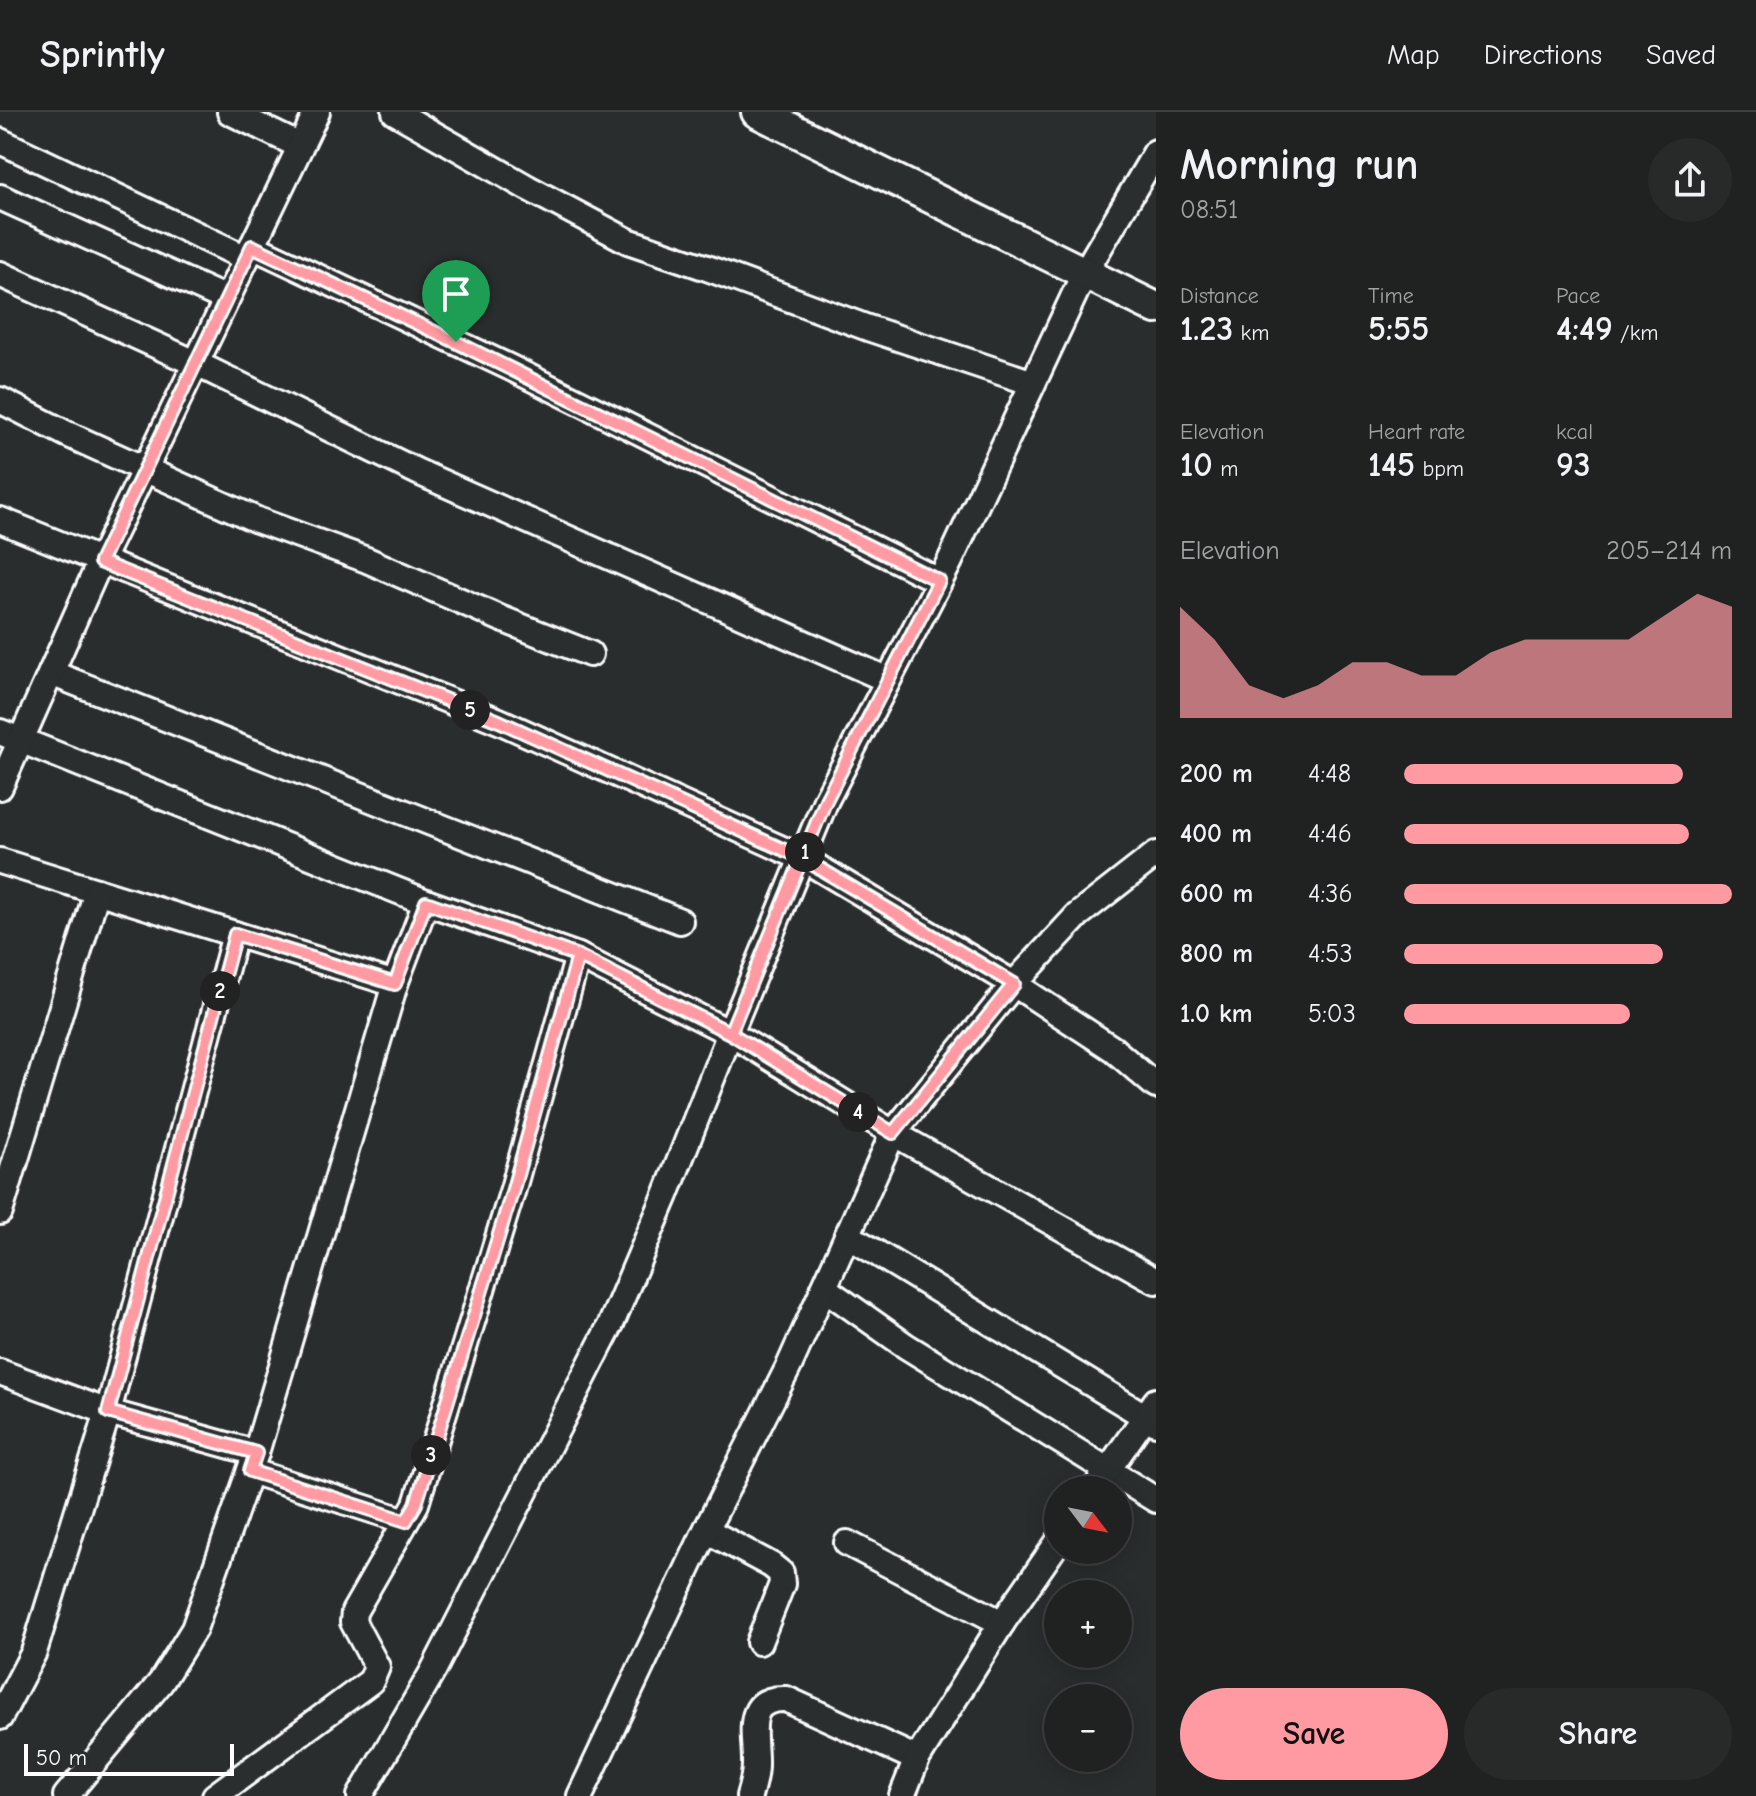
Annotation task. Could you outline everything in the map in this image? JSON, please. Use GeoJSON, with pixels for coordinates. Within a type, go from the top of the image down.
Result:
{"type":"FeatureCollection","features":[{"type":"Feature","properties":{"kind":"street"},"geometry":{"type":"LineString","coordinates":[[230,112],[300,146]]}},
{"type":"Feature","properties":{"kind":"street"},"geometry":{"type":"LineString","coordinates":[[0,787],[11,736],[51,673],[100,562],[317,112]]}},
{"type":"Feature","properties":{"kind":"street"},"geometry":{"type":"LineString","coordinates":[[395,112],[628,241],[868,328],[1033,383]]}},
{"type":"Feature","properties":{"kind":"street"},"geometry":{"type":"LineString","coordinates":[[776,116],[1156,308]]}},
{"type":"Feature","properties":{"kind":"street"},"geometry":{"type":"LineString","coordinates":[[0,141],[511,368],[939,581]]}},
{"type":"Feature","properties":{"kind":"street"},"geometry":{"type":"LineString","coordinates":[[360,1796],[433,1671],[611,1324],[826,800],[939,581],[1085,272],[1156,152]]}},
{"type":"Feature","properties":{"kind":"street"},"geometry":{"type":"LineString","coordinates":[[0,197],[226,299]]}},
{"type":"Feature","properties":{"kind":"street"},"geometry":{"type":"LineString","coordinates":[[0,274],[195,363],[418,472],[888,680]]}},
{"type":"Feature","properties":{"kind":"street"},"geometry":{"type":"LineString","coordinates":[[0,400],[144,470],[257,520],[367,560],[590,654]]}},
{"type":"Feature","properties":{"kind":"street"},"geometry":{"type":"LineString","coordinates":[[0,520],[499,721],[802,858],[1014,984],[1113,1049],[1156,1086]]}},
{"type":"Feature","properties":{"kind":"street"},"geometry":{"type":"LineString","coordinates":[[51,673],[680,921]]}},
{"type":"Feature","properties":{"kind":"street"},"geometry":{"type":"LineString","coordinates":[[11,736],[426,902],[578,956],[730,1033],[893,1133],[1156,1281]]}},
{"type":"Feature","properties":{"kind":"street"},"geometry":{"type":"LineString","coordinates":[[580,1796],[706,1530],[789,1366],[893,1133],[1014,984],[1078,915],[1156,854]]}},
{"type":"Feature","properties":{"kind":"street"},"geometry":{"type":"LineString","coordinates":[[0,861],[395,984]]}},
{"type":"Feature","properties":{"kind":"street"},"geometry":{"type":"LineString","coordinates":[[0,1212],[97,891]]}},
{"type":"Feature","properties":{"kind":"street"},"geometry":{"type":"LineString","coordinates":[[66,1796],[161,1682],[194,1629],[253,1462],[395,984],[426,902]]}},
{"type":"Feature","properties":{"kind":"street"},"geometry":{"type":"LineString","coordinates":[[0,1717],[34,1652],[108,1412],[235,934]]}},
{"type":"Feature","properties":{"kind":"street"},"geometry":{"type":"LineString","coordinates":[[215,1796],[371,1681],[377,1667],[353,1622],[354,1612],[416,1504],[509,1204],[578,956]]}},
{"type":"Feature","properties":{"kind":"street"},"geometry":{"type":"LineString","coordinates":[[847,1235],[1152,1414],[1103,1476]]}},
{"type":"Feature","properties":{"kind":"street"},"geometry":{"type":"LineString","coordinates":[[824,1288],[906,1346],[1156,1500]]}},
{"type":"Feature","properties":{"kind":"street"},"geometry":{"type":"LineString","coordinates":[[0,1372],[253,1462],[406,1521]]}},
{"type":"Feature","properties":{"kind":"street"},"geometry":{"type":"LineString","coordinates":[[706,1530],[781,1573],[782,1584],[759,1642]]}},
{"type":"Feature","properties":{"kind":"street"},"geometry":{"type":"LineString","coordinates":[[847,1543],[1002,1623]]}},
{"type":"Feature","properties":{"kind":"street"},"geometry":{"type":"LineString","coordinates":[[902,1796],[917,1759],[1044,1562]]}},
{"type":"Feature","properties":{"kind":"street"},"geometry":{"type":"LineString","coordinates":[[749,1796],[756,1769],[754,1717],[758,1709],[770,1700],[786,1699],[917,1759]]}},
{"type":"Feature","properties":{"kind":"route"},"geometry":{"type":"LineString","coordinates":[[456,342],[252,246],[100,562],[499,721],[802,858],[1014,984],[893,1133],[730,1033],[654,994],[578,956],[513,1189],[416,1504],[406,1521],[250,1471],[256,1453],[108,1412],[235,934],[395,984],[426,902],[578,956],[730,1033],[802,858],[826,800],[939,581],[456,342]]}}]}
